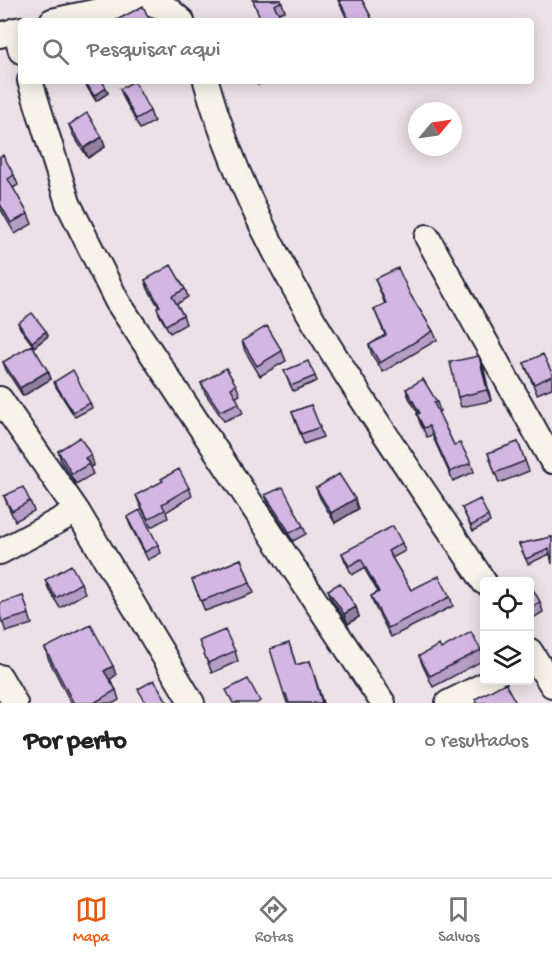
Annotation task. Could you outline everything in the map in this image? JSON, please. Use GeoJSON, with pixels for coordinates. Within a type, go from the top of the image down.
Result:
{"type":"FeatureCollection","features":[{"type":"Feature","properties":{"kind":"street"},"geometry":{"type":"LineString","coordinates":[[59,18],[91,5],[145,1],[168,9],[178,18]]}},
{"type":"Feature","properties":{"kind":"street"},"geometry":{"type":"LineString","coordinates":[[31,84],[68,203],[117,301],[383,703]]}},
{"type":"Feature","properties":{"kind":"street"},"geometry":{"type":"LineString","coordinates":[[207,84],[215,114],[259,223],[304,306],[481,577]]}},
{"type":"Feature","properties":{"kind":"street"},"geometry":{"type":"LineString","coordinates":[[427,237],[552,461]]}},
{"type":"Feature","properties":{"kind":"street"},"geometry":{"type":"LineString","coordinates":[[0,399],[77,511],[192,703]]}},
{"type":"Feature","properties":{"kind":"street"},"geometry":{"type":"LineString","coordinates":[[0,552],[77,511]]}},
{"type":"Feature","properties":{"kind":"street"},"geometry":{"type":"LineString","coordinates":[[537,657],[552,685]]}},
{"type":"Feature","properties":{"kind":"street"},"geometry":{"type":"LineString","coordinates":[[0,677],[15,703]]}},
{"type":"Feature","properties":{"kind":"street"},"geometry":{"type":"LineString","coordinates":[[448,703],[486,685]]}},
{"type":"Feature","properties":{"kind":"building"},"geometry":{"type":"Polygon","coordinates":[[[253,0],[281,0],[274,5],[281,18],[260,18],[253,0]]]}},
{"type":"Feature","properties":{"kind":"building"},"geometry":{"type":"Polygon","coordinates":[[[339,0],[362,0],[371,18],[348,18],[339,0]]]}},
{"type":"Feature","properties":{"kind":"building"},"geometry":{"type":"Polygon","coordinates":[[[143,6],[149,18],[121,18],[143,6]]]}},
{"type":"Feature","properties":{"kind":"building"},"geometry":{"type":"Polygon","coordinates":[[[87,84],[104,84],[106,88],[94,96],[87,84]]]}},
{"type":"Feature","properties":{"kind":"building"},"geometry":{"type":"Polygon","coordinates":[[[129,84],[136,84],[150,111],[136,119],[120,89],[129,84]]]}},
{"type":"Feature","properties":{"kind":"building"},"geometry":{"type":"Polygon","coordinates":[[[87,113],[102,137],[84,148],[69,125],[87,113]]]}},
{"type":"Feature","properties":{"kind":"building"},"geometry":{"type":"Polygon","coordinates":[[[3,155],[14,175],[8,179],[28,214],[11,223],[0,204],[0,157],[3,155]]]}},
{"type":"Feature","properties":{"kind":"building"},"geometry":{"type":"Polygon","coordinates":[[[171,265],[185,289],[172,296],[183,315],[166,325],[157,308],[160,306],[145,280],[171,265]]]}},
{"type":"Feature","properties":{"kind":"building"},"geometry":{"type":"Polygon","coordinates":[[[398,268],[411,296],[433,331],[380,363],[369,345],[386,335],[374,309],[386,303],[375,279],[398,268]]]}},
{"type":"Feature","properties":{"kind":"building"},"geometry":{"type":"Polygon","coordinates":[[[32,313],[46,331],[32,342],[18,323],[32,313]]]}},
{"type":"Feature","properties":{"kind":"building"},"geometry":{"type":"Polygon","coordinates":[[[267,326],[282,351],[257,366],[242,341],[267,326]]]}},
{"type":"Feature","properties":{"kind":"building"},"geometry":{"type":"Polygon","coordinates":[[[32,345],[48,371],[20,388],[3,362],[32,345]]]}},
{"type":"Feature","properties":{"kind":"building"},"geometry":{"type":"Polygon","coordinates":[[[543,354],[552,376],[534,384],[524,363],[543,354]]]}},
{"type":"Feature","properties":{"kind":"building"},"geometry":{"type":"Polygon","coordinates":[[[479,356],[487,390],[458,397],[450,362],[479,356]]]}},
{"type":"Feature","properties":{"kind":"building"},"geometry":{"type":"Polygon","coordinates":[[[308,361],[315,376],[291,386],[284,371],[308,361]]]}},
{"type":"Feature","properties":{"kind":"building"},"geometry":{"type":"Polygon","coordinates":[[[226,368],[236,385],[231,388],[239,403],[220,411],[201,383],[226,368]]]}},
{"type":"Feature","properties":{"kind":"building"},"geometry":{"type":"Polygon","coordinates":[[[73,370],[90,403],[73,412],[54,382],[73,370]]]}},
{"type":"Feature","properties":{"kind":"building"},"geometry":{"type":"Polygon","coordinates":[[[423,379],[437,402],[434,403],[454,445],[460,443],[471,463],[450,472],[429,426],[424,428],[417,414],[420,413],[406,389],[423,379]]]}},
{"type":"Feature","properties":{"kind":"building"},"geometry":{"type":"Polygon","coordinates":[[[311,405],[320,427],[301,434],[292,412],[311,405]]]}},
{"type":"Feature","properties":{"kind":"building"},"geometry":{"type":"Polygon","coordinates":[[[80,437],[91,455],[85,458],[89,464],[72,474],[58,451],[80,437]]]}},
{"type":"Feature","properties":{"kind":"building"},"geometry":{"type":"Polygon","coordinates":[[[518,442],[525,461],[495,473],[488,453],[518,442]]]}},
{"type":"Feature","properties":{"kind":"building"},"geometry":{"type":"Polygon","coordinates":[[[179,469],[189,488],[162,504],[165,510],[148,519],[136,495],[163,481],[161,479],[179,469]]]}},
{"type":"Feature","properties":{"kind":"building"},"geometry":{"type":"Polygon","coordinates":[[[339,474],[355,499],[331,513],[316,488],[339,474]]]}},
{"type":"Feature","properties":{"kind":"building"},"geometry":{"type":"Polygon","coordinates":[[[23,487],[30,501],[12,511],[4,496],[23,487]]]}},
{"type":"Feature","properties":{"kind":"building"},"geometry":{"type":"Polygon","coordinates":[[[283,487],[303,526],[290,533],[265,495],[283,487]]]}},
{"type":"Feature","properties":{"kind":"building"},"geometry":{"type":"Polygon","coordinates":[[[480,499],[488,516],[471,526],[462,508],[480,499]]]}},
{"type":"Feature","properties":{"kind":"building"},"geometry":{"type":"Polygon","coordinates":[[[140,510],[158,545],[145,552],[127,517],[140,510]]]}},
{"type":"Feature","properties":{"kind":"building"},"geometry":{"type":"Polygon","coordinates":[[[393,526],[402,543],[388,551],[411,590],[439,576],[450,597],[388,628],[371,596],[379,592],[361,559],[349,566],[342,553],[393,526]]]}},
{"type":"Feature","properties":{"kind":"building"},"geometry":{"type":"Polygon","coordinates":[[[552,537],[552,564],[549,549],[526,559],[519,544],[552,537]]]}},
{"type":"Feature","properties":{"kind":"building"},"geometry":{"type":"Polygon","coordinates":[[[241,559],[250,583],[201,601],[192,580],[241,559]]]}},
{"type":"Feature","properties":{"kind":"building"},"geometry":{"type":"Polygon","coordinates":[[[71,565],[81,583],[56,598],[45,580],[71,565]]]}},
{"type":"Feature","properties":{"kind":"building"},"geometry":{"type":"Polygon","coordinates":[[[340,583],[356,607],[344,614],[328,590],[340,583]]]}},
{"type":"Feature","properties":{"kind":"building"},"geometry":{"type":"Polygon","coordinates":[[[534,591],[540,602],[534,606],[534,591]]]}},
{"type":"Feature","properties":{"kind":"building"},"geometry":{"type":"Polygon","coordinates":[[[23,596],[29,614],[2,622],[0,603],[23,596]]]}},
{"type":"Feature","properties":{"kind":"building"},"geometry":{"type":"Polygon","coordinates":[[[91,625],[113,666],[104,671],[116,690],[94,703],[71,703],[73,702],[45,648],[91,625]]]}},
{"type":"Feature","properties":{"kind":"building"},"geometry":{"type":"Polygon","coordinates":[[[225,630],[235,651],[208,663],[199,641],[225,630]]]}},
{"type":"Feature","properties":{"kind":"building"},"geometry":{"type":"Polygon","coordinates":[[[471,632],[480,651],[430,676],[419,656],[439,645],[441,649],[471,632]]]}},
{"type":"Feature","properties":{"kind":"building"},"geometry":{"type":"Polygon","coordinates":[[[289,643],[296,665],[310,661],[322,703],[289,703],[284,694],[270,649],[289,643]]]}},
{"type":"Feature","properties":{"kind":"building"},"geometry":{"type":"Polygon","coordinates":[[[248,679],[260,701],[233,703],[226,690],[248,679]]]}},
{"type":"Feature","properties":{"kind":"building"},"geometry":{"type":"Polygon","coordinates":[[[154,680],[168,703],[146,703],[138,689],[154,680]]]}},
{"type":"Feature","properties":{"kind":"building"},"geometry":{"type":"Polygon","coordinates":[[[501,685],[506,685],[516,703],[477,703],[475,699],[501,685]]]}}]}
